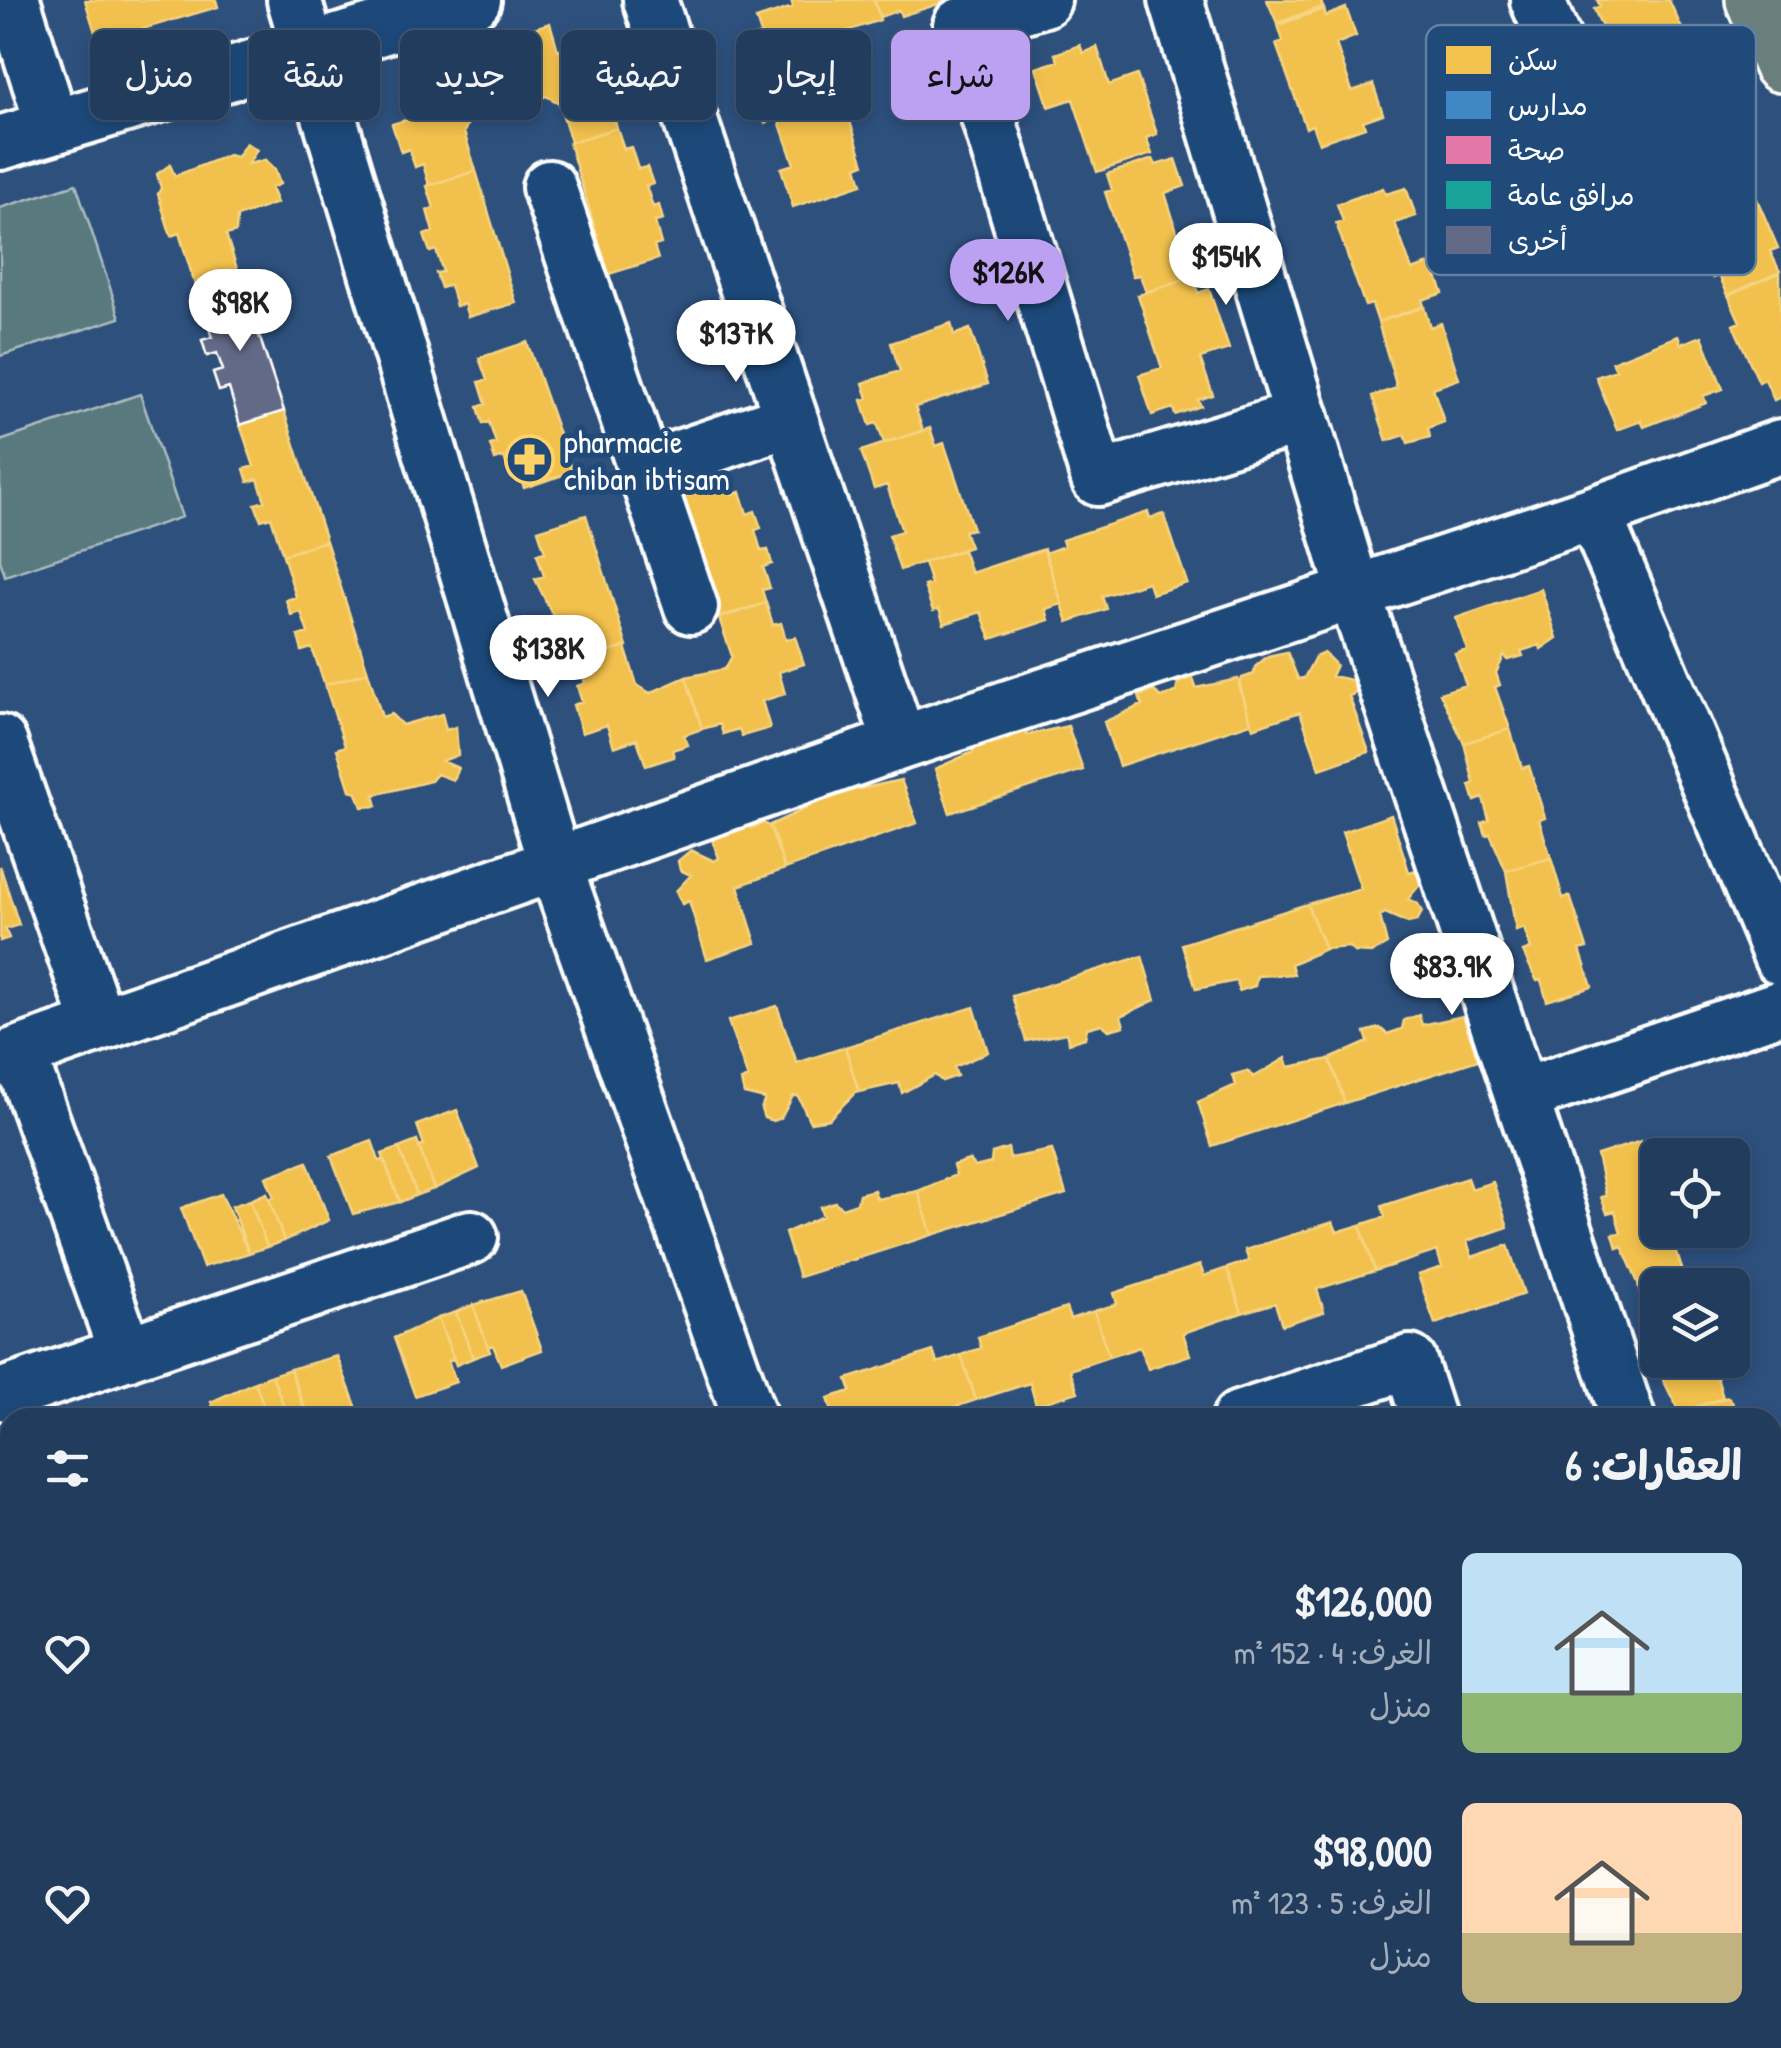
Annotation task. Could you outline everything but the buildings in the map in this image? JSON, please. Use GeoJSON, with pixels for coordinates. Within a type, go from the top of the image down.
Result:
{"type":"FeatureCollection","features":[{"type":"Feature","properties":{"kind":"main road"},"geometry":{"type":"LineString","coordinates":[[1754,0],[1781,64]]}},
{"type":"Feature","properties":{"kind":"street"},"geometry":{"type":"LineString","coordinates":[[13,0],[53,127]]}},
{"type":"Feature","properties":{"kind":"street"},"geometry":{"type":"LineString","coordinates":[[294,0],[304,30]]}},
{"type":"Feature","properties":{"kind":"street"},"geometry":{"type":"LineString","coordinates":[[380,30],[474,0]]}},
{"type":"Feature","properties":{"kind":"street"},"geometry":{"type":"LineString","coordinates":[[650,0],[900,743]]}},
{"type":"Feature","properties":{"kind":"street"},"geometry":{"type":"LineString","coordinates":[[1044,0],[960,26],[1098,478],[1302,417]]}},
{"type":"Feature","properties":{"kind":"street"},"geometry":{"type":"LineString","coordinates":[[1176,0],[1354,592],[1625,1408]]}},
{"type":"Feature","properties":{"kind":"street"},"geometry":{"type":"LineString","coordinates":[[1536,0],[1547,25]]}},
{"type":"Feature","properties":{"kind":"street"},"geometry":{"type":"LineString","coordinates":[[0,143],[249,70]]}},
{"type":"Feature","properties":{"kind":"street"},"geometry":{"type":"LineString","coordinates":[[331,120],[556,868],[746,1408]]}},
{"type":"Feature","properties":{"kind":"street"},"geometry":{"type":"LineString","coordinates":[[549,188],[690,606]]}},
{"type":"Feature","properties":{"kind":"street"},"geometry":{"type":"LineString","coordinates":[[644,468],[791,419]]}},
{"type":"Feature","properties":{"kind":"street"},"geometry":{"type":"LineString","coordinates":[[126,1354],[10,1056],[98,1022],[556,868],[900,743],[1594,513],[1781,446]]}},
{"type":"Feature","properties":{"kind":"street"},"geometry":{"type":"LineString","coordinates":[[1594,513],[1781,958]]}},
{"type":"Feature","properties":{"kind":"street"},"geometry":{"type":"LineString","coordinates":[[0,742],[98,1022]]}},
{"type":"Feature","properties":{"kind":"street"},"geometry":{"type":"LineString","coordinates":[[1521,1096],[1781,1007]]}},
{"type":"Feature","properties":{"kind":"street"},"geometry":{"type":"LineString","coordinates":[[6,1394],[472,1237]]}},
{"type":"Feature","properties":{"kind":"street"},"geometry":{"type":"LineString","coordinates":[[1270,1408],[1410,1362],[1425,1408]]}},
{"type":"Feature","properties":{"kind":"green space"},"geometry":{"type":"Polygon","coordinates":[[[76,184],[120,318],[0,356],[0,208],[76,184]]]}},
{"type":"Feature","properties":{"kind":"green space"},"geometry":{"type":"Polygon","coordinates":[[[140,394],[182,517],[5,576],[0,560],[0,441],[140,394]]]}},
{"type":"Feature","properties":{"kind":"place","name":"pharmacie chiban ibtisam"},"geometry":{"type":"Point","coordinates":[529,460]}}]}
